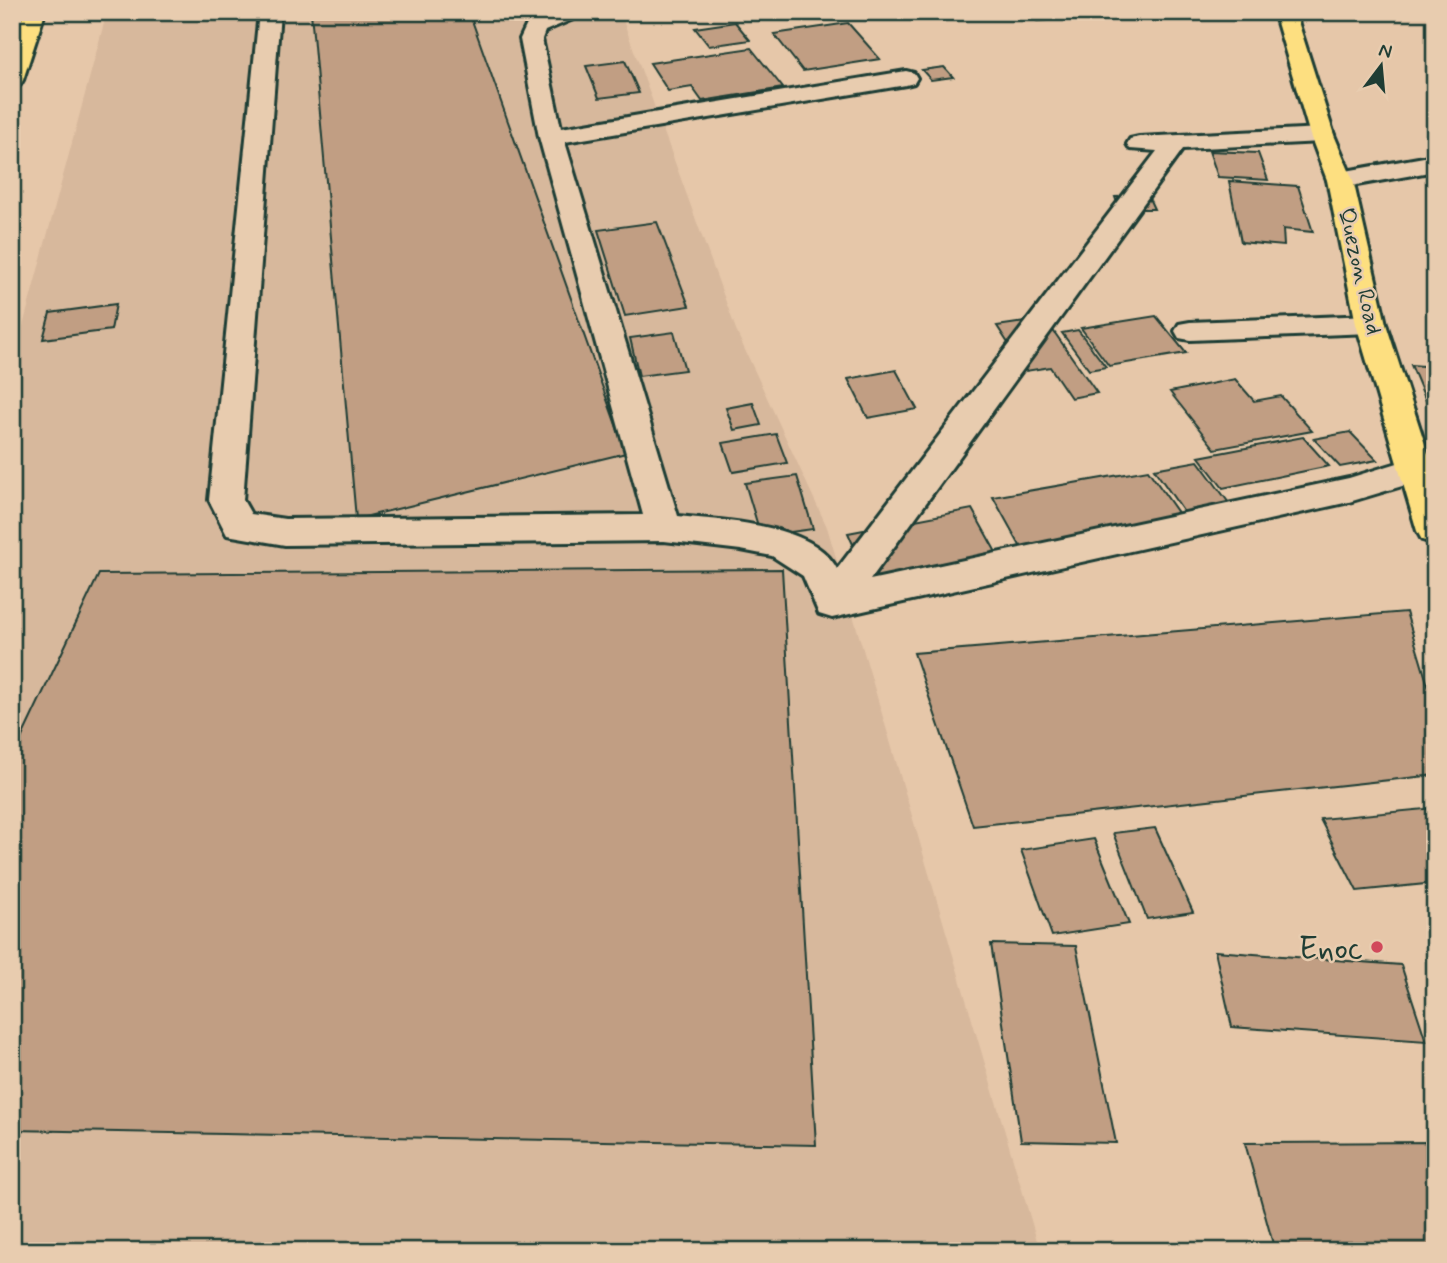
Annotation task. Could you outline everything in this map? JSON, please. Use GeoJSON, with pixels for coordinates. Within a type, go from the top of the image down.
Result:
{"type":"FeatureCollection","features":[{"type":"Feature","properties":{"kind":"main road"},"geometry":{"type":"LineString","coordinates":[[12,80],[35,12]]}},
{"type":"Feature","properties":{"kind":"main road","name":"Quezon Road"},"geometry":{"type":"LineString","coordinates":[[1284,12],[1322,135],[1340,180],[1371,324],[1435,531]]}},
{"type":"Feature","properties":{"kind":"lane"},"geometry":{"type":"LineString","coordinates":[[270,12],[226,500],[240,526],[285,532],[664,528],[782,544],[817,567],[832,603]]}},
{"type":"Feature","properties":{"kind":"lane"},"geometry":{"type":"LineString","coordinates":[[573,12],[536,27],[531,39],[551,137],[664,528]]}},
{"type":"Feature","properties":{"kind":"lane"},"geometry":{"type":"LineString","coordinates":[[551,137],[906,78]]}},
{"type":"Feature","properties":{"kind":"lane"},"geometry":{"type":"LineString","coordinates":[[1139,144],[1322,135]]}},
{"type":"Feature","properties":{"kind":"lane"},"geometry":{"type":"LineString","coordinates":[[832,603],[1175,143]]}},
{"type":"Feature","properties":{"kind":"lane"},"geometry":{"type":"LineString","coordinates":[[1340,180],[1435,163]]}},
{"type":"Feature","properties":{"kind":"lane"},"geometry":{"type":"LineString","coordinates":[[1190,331],[1371,324]]}},
{"type":"Feature","properties":{"kind":"lane"},"geometry":{"type":"LineString","coordinates":[[832,603],[1349,490],[1417,469]]}},
{"type":"Feature","properties":{"kind":"shaded area"},"geometry":{"type":"Polygon","coordinates":[[[107,12],[620,12],[738,335],[827,527],[1040,1251],[12,1251],[12,367],[107,12]]]}},
{"type":"Feature","properties":{"kind":"building"},"geometry":{"type":"Polygon","coordinates":[[[311,12],[469,12],[626,453],[356,519],[311,12]]]}},
{"type":"Feature","properties":{"kind":"building"},"geometry":{"type":"Polygon","coordinates":[[[1029,12],[1091,12],[1095,16],[1037,21],[1029,12]]]}},
{"type":"Feature","properties":{"kind":"building"},"geometry":{"type":"Polygon","coordinates":[[[735,22],[750,40],[709,46],[695,28],[735,22]]]}},
{"type":"Feature","properties":{"kind":"building"},"geometry":{"type":"Polygon","coordinates":[[[848,23],[880,59],[803,71],[774,34],[848,23]]]}},
{"type":"Feature","properties":{"kind":"building"},"geometry":{"type":"Polygon","coordinates":[[[751,48],[783,88],[702,101],[692,87],[668,91],[650,63],[751,48]]]}},
{"type":"Feature","properties":{"kind":"building"},"geometry":{"type":"Polygon","coordinates":[[[625,61],[639,93],[599,98],[586,66],[625,61]]]}},
{"type":"Feature","properties":{"kind":"building"},"geometry":{"type":"Polygon","coordinates":[[[944,67],[953,77],[931,80],[922,70],[944,67]]]}},
{"type":"Feature","properties":{"kind":"building"},"geometry":{"type":"Polygon","coordinates":[[[1209,151],[1258,153],[1268,180],[1218,177],[1209,151]]]}},
{"type":"Feature","properties":{"kind":"building"},"geometry":{"type":"Polygon","coordinates":[[[1229,181],[1298,186],[1313,232],[1283,229],[1284,246],[1241,242],[1229,181]]]}},
{"type":"Feature","properties":{"kind":"building"},"geometry":{"type":"Polygon","coordinates":[[[1148,196],[1154,209],[1119,209],[1115,197],[1148,196]]]}},
{"type":"Feature","properties":{"kind":"building"},"geometry":{"type":"Polygon","coordinates":[[[657,222],[689,306],[625,316],[598,230],[657,222]]]}},
{"type":"Feature","properties":{"kind":"building"},"geometry":{"type":"Polygon","coordinates":[[[116,304],[111,330],[43,339],[50,313],[116,304]]]}},
{"type":"Feature","properties":{"kind":"building"},"geometry":{"type":"Polygon","coordinates":[[[1156,316],[1186,353],[1109,366],[1081,328],[1156,316]]]}},
{"type":"Feature","properties":{"kind":"building"},"geometry":{"type":"Polygon","coordinates":[[[1045,319],[1097,393],[1071,398],[1050,367],[1026,371],[997,326],[1045,319]]]}},
{"type":"Feature","properties":{"kind":"building"},"geometry":{"type":"Polygon","coordinates":[[[1078,330],[1106,367],[1089,370],[1062,333],[1078,330]]]}},
{"type":"Feature","properties":{"kind":"building"},"geometry":{"type":"Polygon","coordinates":[[[674,332],[685,370],[639,376],[630,338],[674,332]]]}},
{"type":"Feature","properties":{"kind":"building"},"geometry":{"type":"Polygon","coordinates":[[[1411,365],[1435,367],[1435,422],[1411,365]]]}},
{"type":"Feature","properties":{"kind":"building"},"geometry":{"type":"Polygon","coordinates":[[[896,370],[917,409],[868,418],[848,379],[896,370]]]}},
{"type":"Feature","properties":{"kind":"building"},"geometry":{"type":"Polygon","coordinates":[[[1235,379],[1254,401],[1281,396],[1312,431],[1215,449],[1170,392],[1235,379]]]}},
{"type":"Feature","properties":{"kind":"building"},"geometry":{"type":"Polygon","coordinates":[[[753,403],[761,425],[734,430],[726,408],[753,403]]]}},
{"type":"Feature","properties":{"kind":"building"},"geometry":{"type":"Polygon","coordinates":[[[1350,432],[1377,460],[1340,467],[1314,439],[1350,432]]]}},
{"type":"Feature","properties":{"kind":"building"},"geometry":{"type":"Polygon","coordinates":[[[776,434],[787,463],[733,472],[723,443],[776,434]]]}},
{"type":"Feature","properties":{"kind":"building"},"geometry":{"type":"Polygon","coordinates":[[[1303,437],[1329,466],[1223,488],[1199,457],[1303,437]]]}},
{"type":"Feature","properties":{"kind":"building"},"geometry":{"type":"Polygon","coordinates":[[[1198,461],[1236,512],[1190,521],[1154,469],[1198,461]]]}},
{"type":"Feature","properties":{"kind":"building"},"geometry":{"type":"Polygon","coordinates":[[[1148,470],[1186,524],[1024,553],[993,497],[1148,470]]]}},
{"type":"Feature","properties":{"kind":"building"},"geometry":{"type":"Polygon","coordinates":[[[797,476],[813,529],[761,536],[745,483],[797,476]]]}},
{"type":"Feature","properties":{"kind":"building"},"geometry":{"type":"Polygon","coordinates":[[[972,509],[1002,563],[873,590],[848,533],[972,509]]]}},
{"type":"Feature","properties":{"kind":"building"},"geometry":{"type":"Polygon","coordinates":[[[782,569],[816,1145],[12,1130],[12,758],[99,574],[782,569]]]}},
{"type":"Feature","properties":{"kind":"building"},"geometry":{"type":"Polygon","coordinates":[[[1406,612],[1435,709],[1435,775],[973,826],[914,653],[1406,612]]]}},
{"type":"Feature","properties":{"kind":"building"},"geometry":{"type":"Polygon","coordinates":[[[1435,808],[1435,883],[1357,891],[1320,819],[1435,808]]]}},
{"type":"Feature","properties":{"kind":"building"},"geometry":{"type":"Polygon","coordinates":[[[1155,828],[1193,912],[1147,919],[1113,833],[1155,828]]]}},
{"type":"Feature","properties":{"kind":"building"},"geometry":{"type":"Polygon","coordinates":[[[1094,839],[1129,924],[1052,936],[1021,850],[1094,839]]]}},
{"type":"Feature","properties":{"kind":"building"},"geometry":{"type":"Polygon","coordinates":[[[991,944],[1076,946],[1116,1143],[1021,1141],[991,944]]]}},
{"type":"Feature","properties":{"kind":"building"},"geometry":{"type":"Polygon","coordinates":[[[1215,951],[1401,965],[1426,1041],[1232,1027],[1215,951]]]}},
{"type":"Feature","properties":{"kind":"building"},"geometry":{"type":"Polygon","coordinates":[[[1435,1142],[1435,1251],[1275,1251],[1245,1143],[1435,1142]]]}},
{"type":"Feature","properties":{"kind":"place","name":"Enoc"},"geometry":{"type":"Point","coordinates":[1377,947]}}]}
